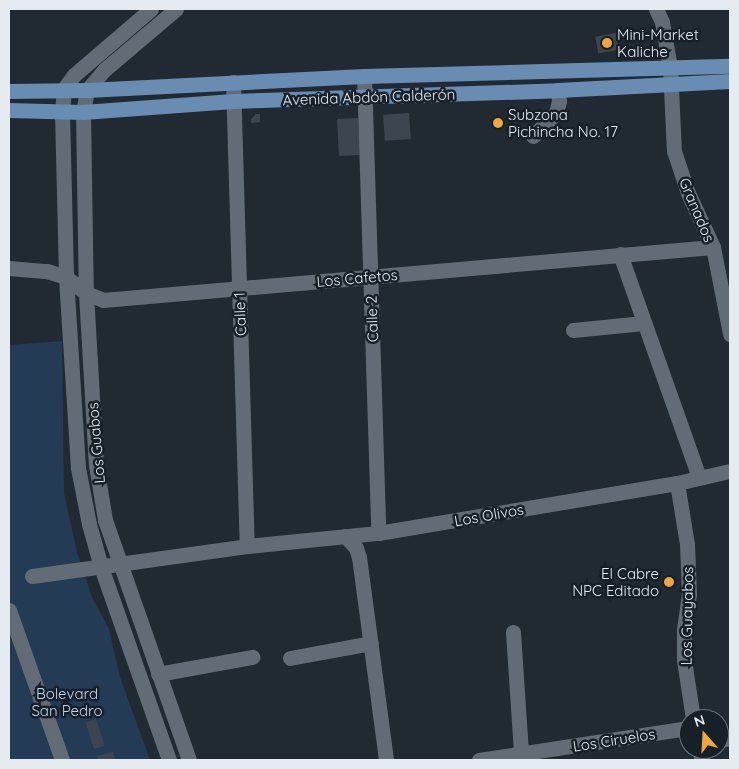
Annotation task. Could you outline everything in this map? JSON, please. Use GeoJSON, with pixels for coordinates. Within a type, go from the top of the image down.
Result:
{"type":"FeatureCollection","features":[{"type":"Feature","properties":{"kind":"main road","name":"Avenida Abdón Calderón"},"geometry":{"type":"LineString","coordinates":[[9,90],[87,90],[364,76],[730,66]]}},
{"type":"Feature","properties":{"kind":"main road","name":"Avenida Abdón Calderón"},"geometry":{"type":"LineString","coordinates":[[9,110],[83,112],[233,101],[558,90],[730,81]]}},
{"type":"Feature","properties":{"kind":"street"},"geometry":{"type":"LineString","coordinates":[[64,89],[74,75],[151,9]]}},
{"type":"Feature","properties":{"kind":"street"},"geometry":{"type":"LineString","coordinates":[[87,90],[104,70],[176,9]]}},
{"type":"Feature","properties":{"kind":"street","name":"Granados"},"geometry":{"type":"LineString","coordinates":[[656,9],[662,22],[670,67],[674,151],[688,193],[720,255],[730,334]]}},
{"type":"Feature","properties":{"kind":"street","name":"Calle 2"},"geometry":{"type":"LineString","coordinates":[[364,76],[378,533]]}},
{"type":"Feature","properties":{"kind":"street","name":"Calle 1"},"geometry":{"type":"LineString","coordinates":[[233,82],[247,546]]}},
{"type":"Feature","properties":{"kind":"street","name":"Los Guabos"},"geometry":{"type":"LineString","coordinates":[[64,89],[62,112],[66,277],[78,468],[89,524],[101,567],[169,760]]}},
{"type":"Feature","properties":{"kind":"street","name":"Los Guabos"},"geometry":{"type":"LineString","coordinates":[[87,90],[83,112],[86,293],[96,465],[106,520],[189,760]]}},
{"type":"Feature","properties":{"kind":"street"},"geometry":{"type":"LineString","coordinates":[[533,136],[556,113],[559,101],[558,90]]}},
{"type":"Feature","properties":{"kind":"street"},"geometry":{"type":"LineString","coordinates":[[620,254],[700,477]]}},
{"type":"Feature","properties":{"kind":"street","name":"Los Cafetos"},"geometry":{"type":"LineString","coordinates":[[9,268],[47,271],[66,277],[86,293],[103,300],[371,278],[620,254],[720,255]]}},
{"type":"Feature","properties":{"kind":"street"},"geometry":{"type":"LineString","coordinates":[[573,330],[644,324]]}},
{"type":"Feature","properties":{"kind":"street","name":"Los Olivos"},"geometry":{"type":"LineString","coordinates":[[32,576],[247,546],[378,533],[677,483],[730,471]]}},
{"type":"Feature","properties":{"kind":"street","name":"Los Guayabos"},"geometry":{"type":"LineString","coordinates":[[677,483],[687,544],[690,594],[684,631],[684,660],[691,709]]}},
{"type":"Feature","properties":{"kind":"street"},"geometry":{"type":"LineString","coordinates":[[345,536],[356,548],[359,556],[386,760]]}},
{"type":"Feature","properties":{"kind":"street"},"geometry":{"type":"LineString","coordinates":[[9,610],[62,760]]}},
{"type":"Feature","properties":{"kind":"street"},"geometry":{"type":"LineString","coordinates":[[513,632],[521,754]]}},
{"type":"Feature","properties":{"kind":"street"},"geometry":{"type":"LineString","coordinates":[[290,658],[371,642]]}},
{"type":"Feature","properties":{"kind":"street"},"geometry":{"type":"LineString","coordinates":[[158,674],[252,657]]}},
{"type":"Feature","properties":{"kind":"street","name":"Los Ciruelos"},"geometry":{"type":"LineString","coordinates":[[480,760],[521,754],[571,753],[679,730]]}},
{"type":"Feature","properties":{"kind":"green space","name":"Bolevard San Pedro"},"geometry":{"type":"Polygon","coordinates":[[[62,341],[64,493],[77,552],[92,597],[109,629],[120,677],[150,760],[9,760],[9,345],[62,341]]]}},
{"type":"Feature","properties":{"kind":"building","name":"Mini-Market Kaliche"},"geometry":{"type":"Polygon","coordinates":[[[616,33],[619,50],[598,53],[595,37],[616,33]]]}},
{"type":"Feature","properties":{"kind":"building"},"geometry":{"type":"Polygon","coordinates":[[[409,113],[411,139],[385,141],[383,115],[409,113]]]}},
{"type":"Feature","properties":{"kind":"building"},"geometry":{"type":"Polygon","coordinates":[[[256,114],[260,114],[260,122],[251,123],[251,119],[256,114]]]}},
{"type":"Feature","properties":{"kind":"building"},"geometry":{"type":"Polygon","coordinates":[[[358,118],[360,155],[339,156],[337,119],[358,118]]]}},
{"type":"Feature","properties":{"kind":"building"},"geometry":{"type":"Polygon","coordinates":[[[96,719],[105,746],[94,749],[86,722],[96,719]]]}},
{"type":"Feature","properties":{"kind":"building"},"geometry":{"type":"Polygon","coordinates":[[[113,752],[115,760],[98,760],[97,756],[113,752]]]}},
{"type":"Feature","properties":{"kind":"place","name":"Mini-Market Kaliche"},"geometry":{"type":"Point","coordinates":[607,43]}},
{"type":"Feature","properties":{"kind":"place","name":"Subzona Pichincha No. 17"},"geometry":{"type":"Point","coordinates":[498,123]}},
{"type":"Feature","properties":{"kind":"place","name":"El Cabre NPC Editado"},"geometry":{"type":"Point","coordinates":[669,582]}}]}
